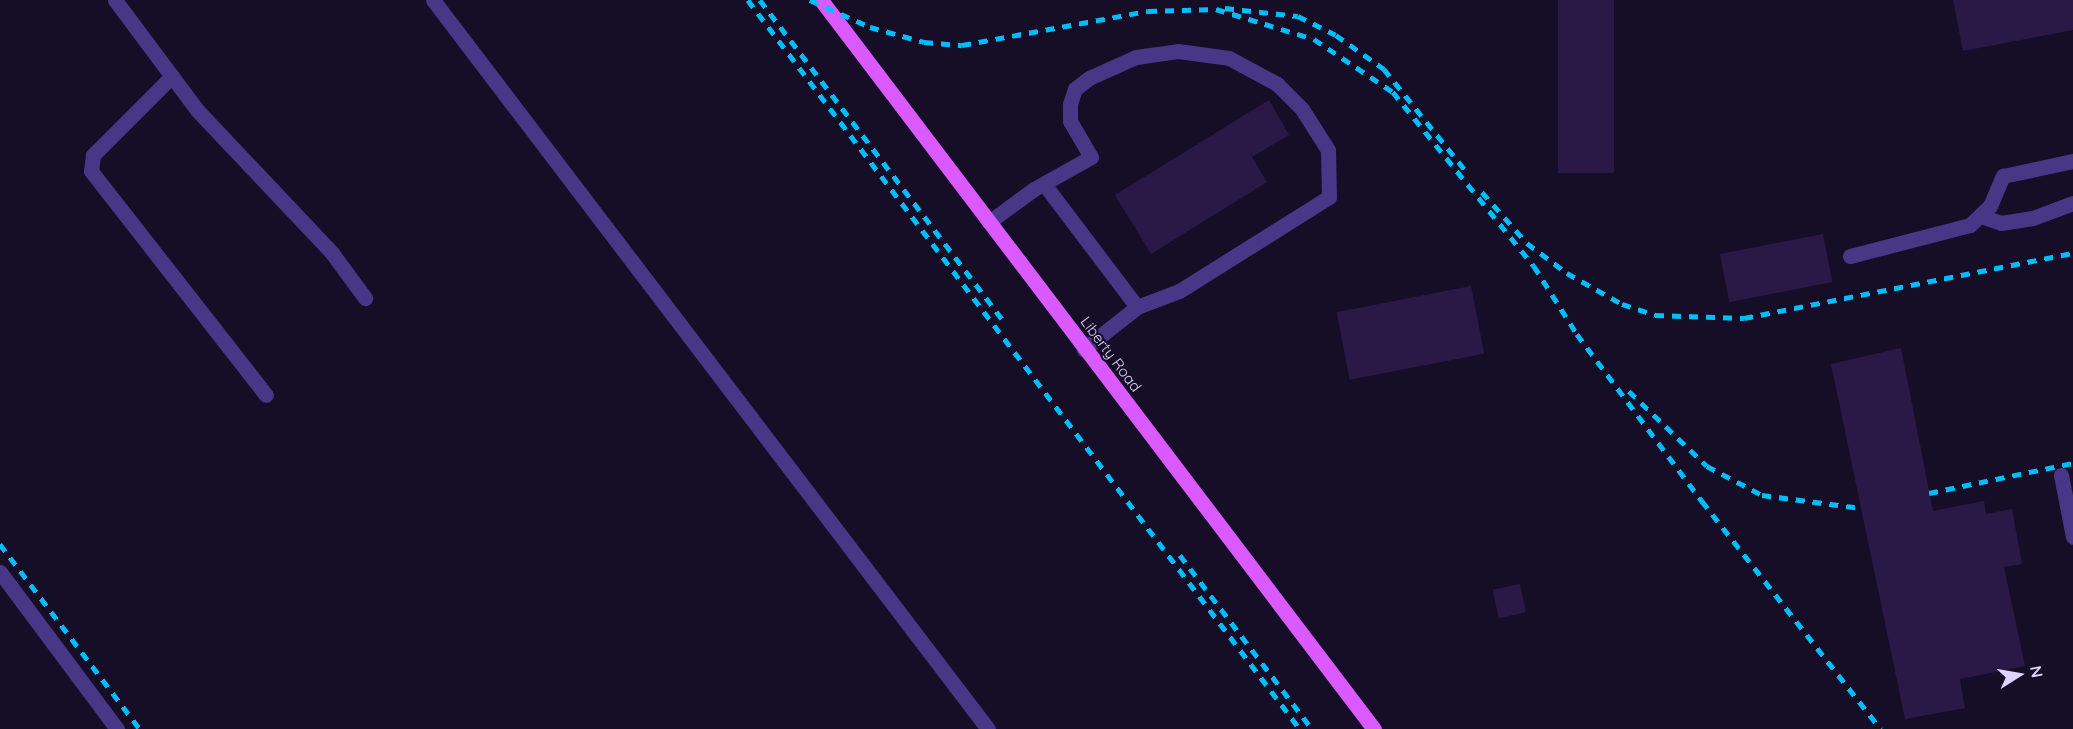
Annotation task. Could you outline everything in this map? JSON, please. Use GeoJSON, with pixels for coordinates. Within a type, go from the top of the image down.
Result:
{"type":"FeatureCollection","features":[{"type":"Feature","properties":{"kind":"main road","name":"Liberty Road"},"geometry":{"type":"LineString","coordinates":[[821,0],[1374,729]]}},
{"type":"Feature","properties":{"kind":"street"},"geometry":{"type":"LineString","coordinates":[[115,0],[197,110],[332,253],[365,298]]}},
{"type":"Feature","properties":{"kind":"street"},"geometry":{"type":"LineString","coordinates":[[433,0],[988,729]]}},
{"type":"Feature","properties":{"kind":"street"},"geometry":{"type":"LineString","coordinates":[[989,222],[1044,184],[1091,157],[1070,121],[1070,104],[1075,89],[1089,78],[1136,57],[1178,51],[1229,58],[1277,84],[1302,109],[1328,150],[1329,196],[1179,291],[1137,307],[1084,349]]}},
{"type":"Feature","properties":{"kind":"street"},"geometry":{"type":"LineString","coordinates":[[172,76],[93,155],[92,171],[266,395]]}},
{"type":"Feature","properties":{"kind":"street"},"geometry":{"type":"LineString","coordinates":[[1850,256],[1970,225],[1990,206],[2003,176],[2073,161]]}},
{"type":"Feature","properties":{"kind":"street"},"geometry":{"type":"LineString","coordinates":[[1044,184],[1137,307]]}},
{"type":"Feature","properties":{"kind":"street"},"geometry":{"type":"LineString","coordinates":[[1981,216],[2001,223],[2033,218],[2073,203]]}},
{"type":"Feature","properties":{"kind":"street"},"geometry":{"type":"LineString","coordinates":[[2061,475],[2073,537]]}},
{"type":"Feature","properties":{"kind":"street"},"geometry":{"type":"LineString","coordinates":[[0,572],[117,729]]}},
{"type":"Feature","properties":{"kind":"building"},"geometry":{"type":"Polygon","coordinates":[[[1558,0],[1614,0],[1614,173],[1558,173],[1558,0]]]}},
{"type":"Feature","properties":{"kind":"building"},"geometry":{"type":"Polygon","coordinates":[[[1953,0],[2073,0],[2073,30],[1963,51],[1953,0]]]}},
{"type":"Feature","properties":{"kind":"building"},"geometry":{"type":"Polygon","coordinates":[[[1269,100],[1289,135],[1252,157],[1267,182],[1151,254],[1115,195],[1269,100]]]}},
{"type":"Feature","properties":{"kind":"building"},"geometry":{"type":"Polygon","coordinates":[[[1823,234],[1832,282],[1729,302],[1720,254],[1823,234]]]}},
{"type":"Feature","properties":{"kind":"building"},"geometry":{"type":"Polygon","coordinates":[[[1471,286],[1484,354],[1350,380],[1337,312],[1471,286]]]}},
{"type":"Feature","properties":{"kind":"building"},"geometry":{"type":"Polygon","coordinates":[[[1901,348],[1933,511],[1984,501],[1986,514],[2012,509],[2022,564],[2004,567],[2025,666],[1960,679],[1965,708],[1905,719],[1831,364],[1901,348]]]}},
{"type":"Feature","properties":{"kind":"building"},"geometry":{"type":"Polygon","coordinates":[[[1520,584],[1526,612],[1499,618],[1493,590],[1520,584]]]}},
{"type":"Feature","properties":{"kind":"railway"},"geometry":{"type":"LineString","coordinates":[[748,0],[1300,729]]}},
{"type":"Feature","properties":{"kind":"railway"},"geometry":{"type":"LineString","coordinates":[[760,0],[1005,323]]}},
{"type":"Feature","properties":{"kind":"railway"},"geometry":{"type":"LineString","coordinates":[[810,0],[870,27],[924,42],[962,45],[1148,11],[1216,9],[1314,39],[1393,92],[1534,266],[1577,334],[1702,501],[1881,729]]}},
{"type":"Feature","properties":{"kind":"railway"},"geometry":{"type":"LineString","coordinates":[[1225,8],[1298,16],[1336,35],[1384,69],[1466,171]]}},
{"type":"Feature","properties":{"kind":"railway"},"geometry":{"type":"LineString","coordinates":[[1482,192],[1527,243],[1567,273],[1622,304],[1655,315],[1744,318],[2073,253]]}},
{"type":"Feature","properties":{"kind":"railway"},"geometry":{"type":"LineString","coordinates":[[1629,391],[1707,466],[1762,495],[1861,508]]}},
{"type":"Feature","properties":{"kind":"railway"},"geometry":{"type":"LineString","coordinates":[[1929,493],[2073,463]]}},
{"type":"Feature","properties":{"kind":"railway"},"geometry":{"type":"LineString","coordinates":[[0,544],[140,729]]}},
{"type":"Feature","properties":{"kind":"railway"},"geometry":{"type":"LineString","coordinates":[[1180,555],[1312,729]]}}]}
